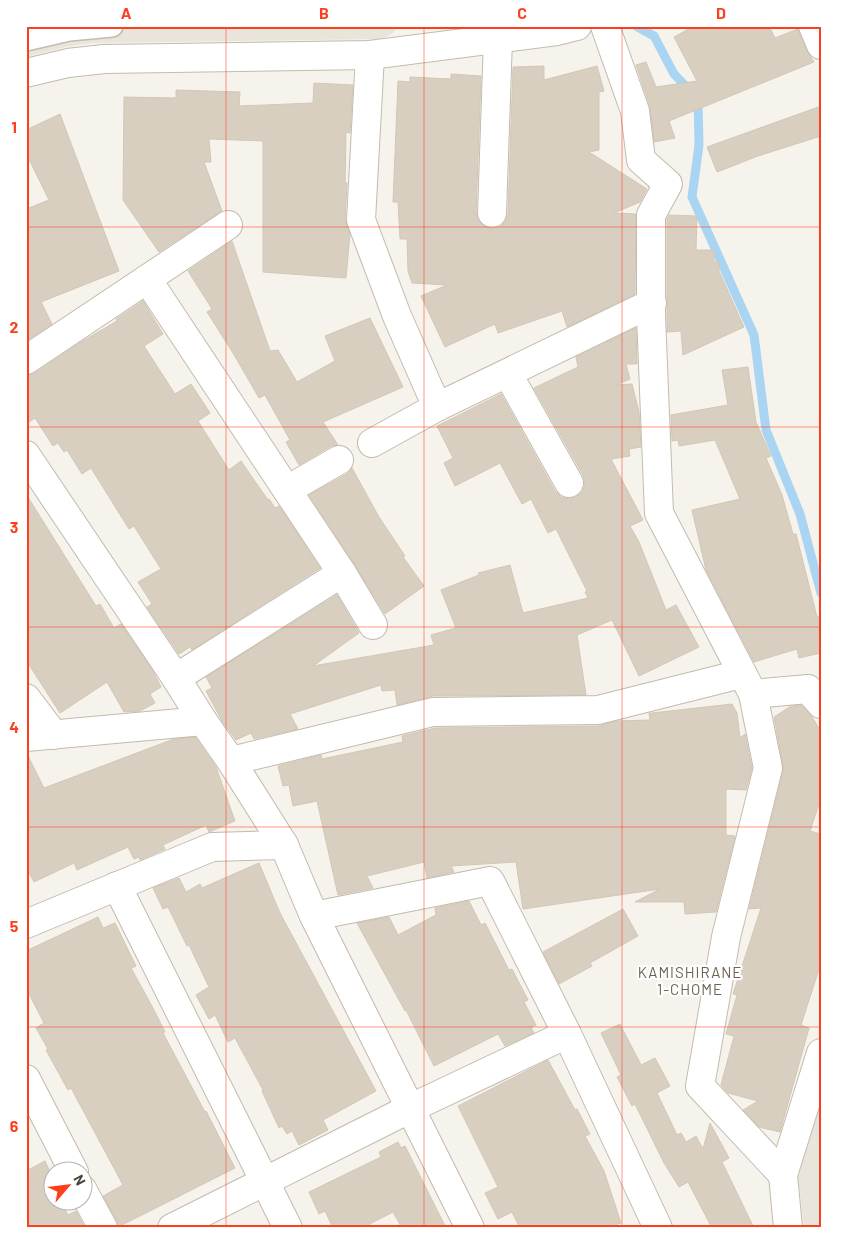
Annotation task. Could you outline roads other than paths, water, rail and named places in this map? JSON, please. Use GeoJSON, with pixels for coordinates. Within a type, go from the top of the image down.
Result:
{"type":"FeatureCollection","features":[{"type":"Feature","properties":{"kind":"street"},"geometry":{"type":"LineString","coordinates":[[26,40],[69,30],[112,26]]}},
{"type":"Feature","properties":{"kind":"street"},"geometry":{"type":"LineString","coordinates":[[26,73],[68,63],[104,59],[370,55],[427,37],[498,39],[557,31],[577,26]]}},
{"type":"Feature","properties":{"kind":"street"},"geometry":{"type":"LineString","coordinates":[[605,26],[635,112],[641,160],[668,184],[651,215],[651,316],[659,513],[747,684],[768,768],[726,937],[700,1086],[783,1175]]}},
{"type":"Feature","properties":{"kind":"street"},"geometry":{"type":"LineString","coordinates":[[813,26],[821,45]]}},
{"type":"Feature","properties":{"kind":"street"},"geometry":{"type":"LineString","coordinates":[[492,213],[498,39]]}},
{"type":"Feature","properties":{"kind":"street"},"geometry":{"type":"LineString","coordinates":[[370,55],[361,220],[398,316],[437,408]]}},
{"type":"Feature","properties":{"kind":"street"},"geometry":{"type":"LineString","coordinates":[[26,360],[228,225]]}},
{"type":"Feature","properties":{"kind":"street"},"geometry":{"type":"LineString","coordinates":[[146,279],[288,490],[373,625]]}},
{"type":"Feature","properties":{"kind":"street"},"geometry":{"type":"LineString","coordinates":[[372,443],[437,408],[652,303]]}},
{"type":"Feature","properties":{"kind":"street"},"geometry":{"type":"LineString","coordinates":[[508,374],[570,483]]}},
{"type":"Feature","properties":{"kind":"street"},"geometry":{"type":"LineString","coordinates":[[26,454],[231,761],[284,846],[314,916],[470,1228]]}},
{"type":"Feature","properties":{"kind":"street"},"geometry":{"type":"LineString","coordinates":[[288,490],[339,460]]}},
{"type":"Feature","properties":{"kind":"street"},"geometry":{"type":"LineString","coordinates":[[176,678],[342,573]]}},
{"type":"Feature","properties":{"kind":"street"},"geometry":{"type":"LineString","coordinates":[[231,761],[433,712],[598,710],[747,684],[808,689],[821,704]]}},
{"type":"Feature","properties":{"kind":"street"},"geometry":{"type":"LineString","coordinates":[[26,698],[54,735]]}},
{"type":"Feature","properties":{"kind":"street"},"geometry":{"type":"LineString","coordinates":[[26,737],[203,721]]}},
{"type":"Feature","properties":{"kind":"street"},"geometry":{"type":"LineString","coordinates":[[26,924],[212,847],[284,846]]}},
{"type":"Feature","properties":{"kind":"street"},"geometry":{"type":"LineString","coordinates":[[314,916],[490,881],[566,1034],[658,1228]]}},
{"type":"Feature","properties":{"kind":"street"},"geometry":{"type":"LineString","coordinates":[[117,886],[288,1228]]}},
{"type":"Feature","properties":{"kind":"street"},"geometry":{"type":"LineString","coordinates":[[172,1228],[411,1108],[566,1034]]}},
{"type":"Feature","properties":{"kind":"street"},"geometry":{"type":"LineString","coordinates":[[788,1228],[783,1175],[821,1053]]}},
{"type":"Feature","properties":{"kind":"street"},"geometry":{"type":"LineString","coordinates":[[26,1079],[69,1162]]}},
{"type":"Feature","properties":{"kind":"street"},"geometry":{"type":"LineString","coordinates":[[92,1208],[103,1228]]}},
{"type":"Feature","properties":{"kind":"waterway"},"geometry":{"type":"LineString","coordinates":[[636,26],[654,36],[674,74],[698,99],[699,145],[692,197],[754,335],[766,430],[800,514],[821,593]]}},
{"type":"Feature","properties":{"kind":"district","name":"KAMISHIRANE 1-CHOME"},"geometry":{"type":"Point","coordinates":[690,982]}}]}
